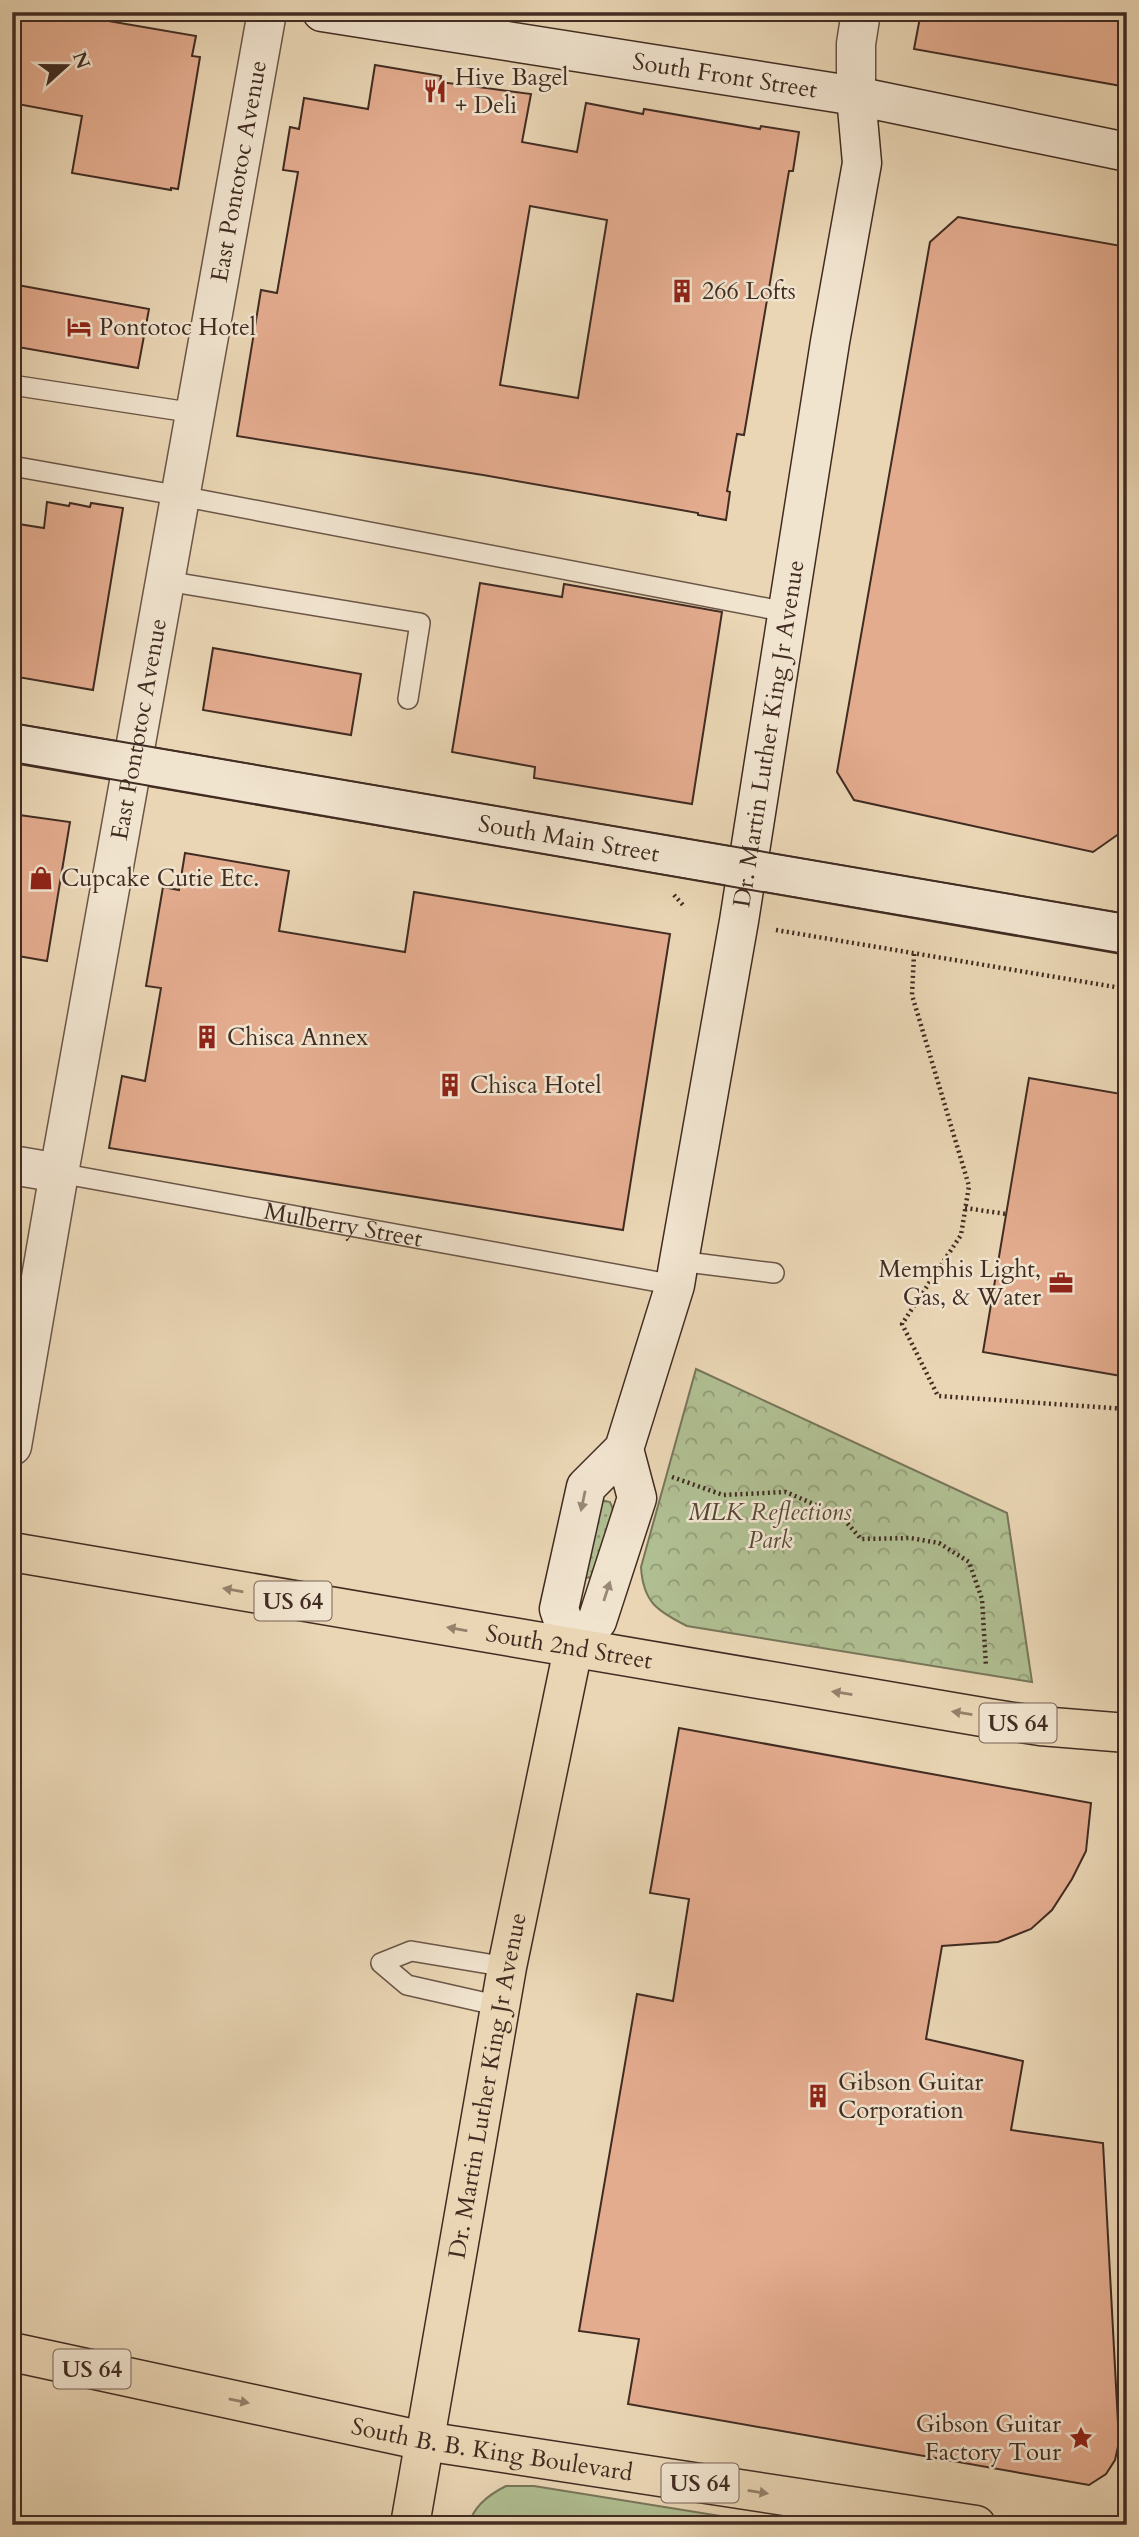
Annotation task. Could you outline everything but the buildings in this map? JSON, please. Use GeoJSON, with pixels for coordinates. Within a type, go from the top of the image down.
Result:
{"type":"FeatureCollection","features":[{"type":"Feature","properties":{"kind":"main road","name":"South 2nd Street"},"geometry":{"type":"LineString","coordinates":[[12,1552],[1040,1726],[1127,1733]]}},
{"type":"Feature","properties":{"kind":"main road","name":"Dr. Martin Luther King Jr Avenue"},"geometry":{"type":"LineString","coordinates":[[410,2525],[507,1967],[573,1649]]}},
{"type":"Feature","properties":{"kind":"main road","name":"South B. B. King Boulevard"},"geometry":{"type":"LineString","coordinates":[[12,2352],[424,2441],[976,2525]]}},
{"type":"Feature","properties":{"kind":"street","name":"East Pontotoc Avenue"},"geometry":{"type":"LineString","coordinates":[[12,1446],[267,12]]}},
{"type":"Feature","properties":{"kind":"street","name":"South Front Street"},"geometry":{"type":"LineString","coordinates":[[322,12],[856,96],[1127,152]]}},
{"type":"Feature","properties":{"kind":"street","name":"Dr. Martin Luther King Jr Avenue"},"geometry":{"type":"LineString","coordinates":[[573,1649],[559,1609],[586,1488],[624,1449],[677,1273],[747,869],[828,356],[862,163],[856,96],[856,44],[861,12]]}},
{"type":"Feature","properties":{"kind":"street","name":"South Main Street"},"geometry":{"type":"LineString","coordinates":[[12,743],[1127,934]]}},
{"type":"Feature","properties":{"kind":"street","name":"Mulberry Street"},"geometry":{"type":"LineString","coordinates":[[12,1164],[59,1173]]}},
{"type":"Feature","properties":{"kind":"street","name":"Dr. Martin Luther King Jr Avenue"},"geometry":{"type":"LineString","coordinates":[[573,1649],[597,1621],[637,1498],[624,1449]]}},
{"type":"Feature","properties":{"kind":"lane"},"geometry":{"type":"LineString","coordinates":[[12,385],[195,413]]}},
{"type":"Feature","properties":{"kind":"lane"},"geometry":{"type":"LineString","coordinates":[[12,466],[787,612]]}},
{"type":"Feature","properties":{"kind":"lane"},"geometry":{"type":"LineString","coordinates":[[166,581],[421,623],[408,699]]}},
{"type":"Feature","properties":{"kind":"lane","name":"Mulberry Street"},"geometry":{"type":"LineString","coordinates":[[59,1173],[677,1273],[774,1273]]}},
{"type":"Feature","properties":{"kind":"lane"},"geometry":{"type":"LineString","coordinates":[[500,2006],[407,1985],[381,1963],[411,1951],[507,1967]]}},
{"type":"Feature","properties":{"kind":"path"},"geometry":{"type":"LineString","coordinates":[[776,930],[1127,989]]}},
{"type":"Feature","properties":{"kind":"path"},"geometry":{"type":"LineString","coordinates":[[914,954],[912,995],[969,1186],[961,1235],[902,1324],[938,1396],[1127,1409]]}},
{"type":"Feature","properties":{"kind":"path"},"geometry":{"type":"LineString","coordinates":[[965,1208],[1006,1214]]}},
{"type":"Feature","properties":{"kind":"path"},"geometry":{"type":"LineString","coordinates":[[672,1477],[723,1495],[786,1492],[841,1516],[861,1539],[910,1538],[939,1543],[969,1562],[982,1599],[986,1667]]}},
{"type":"Feature","properties":{"kind":"green space","name":"MLK Reflections Park"},"geometry":{"type":"Polygon","coordinates":[[[696,1369],[1007,1513],[1032,1682],[687,1626],[653,1604],[645,1589],[641,1567],[696,1369]]]}},
{"type":"Feature","properties":{"kind":"green space"},"geometry":{"type":"Polygon","coordinates":[[[601,1500],[610,1502],[614,1511],[591,1577],[585,1578],[601,1500]]]}},
{"type":"Feature","properties":{"kind":"green space"},"geometry":{"type":"Polygon","coordinates":[[[506,2486],[534,2486],[776,2525],[469,2525],[474,2512],[483,2501],[506,2486]]]}},
{"type":"Feature","properties":{"kind":"tram line"},"geometry":{"type":"LineString","coordinates":[[12,723],[1127,914]]}},
{"type":"Feature","properties":{"kind":"tram line"},"geometry":{"type":"LineString","coordinates":[[12,762],[1127,955]]}},
{"type":"Feature","properties":{"kind":"place","name":"Hive Bagel + Deli"},"geometry":{"type":"Point","coordinates":[435,91]}},
{"type":"Feature","properties":{"kind":"place","name":"266 Lofts"},"geometry":{"type":"Point","coordinates":[682,291]}},
{"type":"Feature","properties":{"kind":"place","name":"Pontotoc Hotel"},"geometry":{"type":"Point","coordinates":[79,327]}},
{"type":"Feature","properties":{"kind":"place","name":"Cupcake Cutie Etc."},"geometry":{"type":"Point","coordinates":[41,878]}},
{"type":"Feature","properties":{"kind":"place","name":"Chisca Annex"},"geometry":{"type":"Point","coordinates":[207,1037]}},
{"type":"Feature","properties":{"kind":"place","name":"Chisca Hotel"},"geometry":{"type":"Point","coordinates":[450,1085]}},
{"type":"Feature","properties":{"kind":"place","name":"Memphis Light, Gas, & Water"},"geometry":{"type":"Point","coordinates":[1061,1283]}},
{"type":"Feature","properties":{"kind":"place","name":"Gibson Guitar Corporation"},"geometry":{"type":"Point","coordinates":[818,2096]}},
{"type":"Feature","properties":{"kind":"place","name":"Gibson Guitar Factory Tour"},"geometry":{"type":"Point","coordinates":[1081,2438]}}]}
